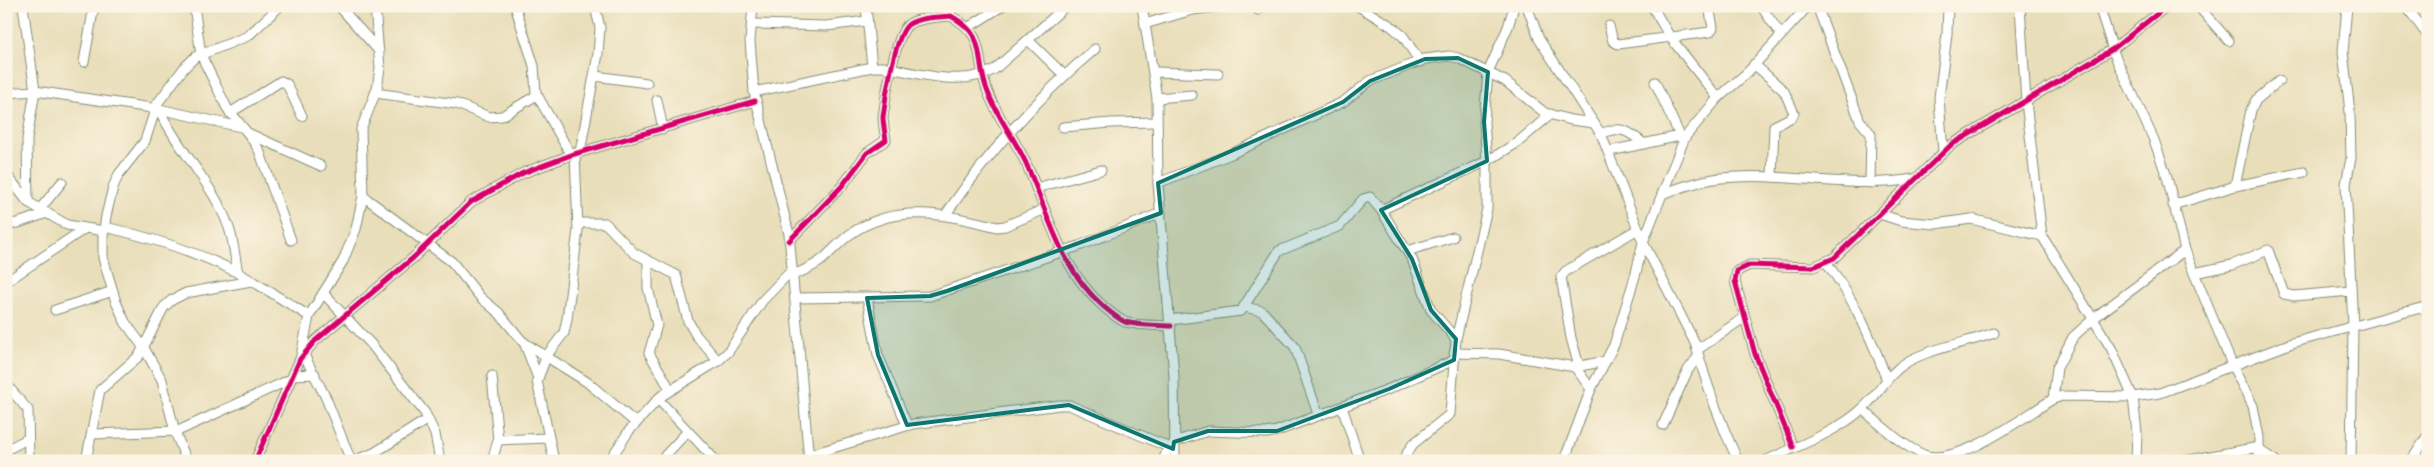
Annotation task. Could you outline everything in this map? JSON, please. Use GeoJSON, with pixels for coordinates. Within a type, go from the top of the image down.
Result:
{"type":"FeatureCollection","features":[{"type":"Feature","properties":{"kind":"street"},"geometry":{"type":"LineString","coordinates":[[23,6],[35,91],[27,139],[28,202]]}},
{"type":"Feature","properties":{"kind":"street"},"geometry":{"type":"LineString","coordinates":[[84,62],[94,6]]}},
{"type":"Feature","properties":{"kind":"street"},"geometry":{"type":"LineString","coordinates":[[194,6],[201,55],[230,113],[259,150],[291,240]]}},
{"type":"Feature","properties":{"kind":"street"},"geometry":{"type":"LineString","coordinates":[[187,461],[175,432],[162,380],[144,348],[125,322],[113,291],[103,258],[104,229],[113,187],[119,174],[144,141],[157,109],[184,68],[192,59],[248,36],[280,6]]}},
{"type":"Feature","properties":{"kind":"street"},"geometry":{"type":"LineString","coordinates":[[339,6],[379,51]]}},
{"type":"Feature","properties":{"kind":"street"},"geometry":{"type":"LineString","coordinates":[[256,460],[302,357],[309,316],[351,243],[363,196],[361,129],[375,93],[380,68],[375,6]]}},
{"type":"Feature","properties":{"kind":"street"},"geometry":{"type":"LineString","coordinates":[[515,6],[534,66],[537,95],[575,153]]}},
{"type":"Feature","properties":{"kind":"street"},"geometry":{"type":"LineString","coordinates":[[538,378],[547,355],[564,333],[578,224],[575,153],[588,97],[596,76],[600,28],[595,6]]}},
{"type":"Feature","properties":{"kind":"street"},"geometry":{"type":"LineString","coordinates":[[753,6],[751,61],[754,97],[789,241],[809,458],[907,425],[1069,405],[1172,446]]}},
{"type":"Feature","properties":{"kind":"street"},"geometry":{"type":"LineString","coordinates":[[866,6],[872,67]]}},
{"type":"Feature","properties":{"kind":"street"},"geometry":{"type":"LineString","coordinates":[[948,6],[951,16]]}},
{"type":"Feature","properties":{"kind":"street"},"geometry":{"type":"LineString","coordinates":[[969,27],[1002,6]]}},
{"type":"Feature","properties":{"kind":"street"},"geometry":{"type":"LineString","coordinates":[[302,357],[343,316],[480,196],[523,173],[575,153],[663,129],[754,97],[872,67],[892,68],[954,78],[984,75],[1028,40],[1066,6]]}},
{"type":"Feature","properties":{"kind":"street"},"geometry":{"type":"LineString","coordinates":[[1142,6],[1157,98],[1158,183],[1171,323],[1175,398],[1172,446],[1175,461]]}},
{"type":"Feature","properties":{"kind":"street"},"geometry":{"type":"LineString","coordinates":[[1145,24],[1192,10],[1226,6]]}},
{"type":"Feature","properties":{"kind":"street"},"geometry":{"type":"LineString","coordinates":[[1358,6],[1391,26],[1402,36],[1420,62]]}},
{"type":"Feature","properties":{"kind":"street"},"geometry":{"type":"LineString","coordinates":[[1402,461],[1413,444],[1450,414],[1456,339],[1484,225],[1487,161],[1484,122],[1488,72],[1508,27],[1514,6]]}},
{"type":"Feature","properties":{"kind":"street"},"geometry":{"type":"LineString","coordinates":[[1527,6],[1539,39],[1601,134],[1610,152],[1643,242],[1697,354],[1738,461]]}},
{"type":"Feature","properties":{"kind":"street"},"geometry":{"type":"LineString","coordinates":[[1652,6],[1670,37],[1718,98]]}},
{"type":"Feature","properties":{"kind":"street"},"geometry":{"type":"LineString","coordinates":[[1609,26],[1614,43],[1713,30],[1709,6]]}},
{"type":"Feature","properties":{"kind":"street"},"geometry":{"type":"LineString","coordinates":[[1760,6],[1781,35]]}},
{"type":"Feature","properties":{"kind":"street"},"geometry":{"type":"LineString","coordinates":[[1564,461],[1591,390],[1606,361],[1623,316],[1643,242],[1682,136],[1754,64],[1808,6]]}},
{"type":"Feature","properties":{"kind":"street"},"geometry":{"type":"LineString","coordinates":[[1817,6],[1860,121],[1871,134],[1870,183]]}},
{"type":"Feature","properties":{"kind":"street"},"geometry":{"type":"LineString","coordinates":[[1943,152],[1939,98],[1947,34],[1948,6]]}},
{"type":"Feature","properties":{"kind":"street"},"geometry":{"type":"LineString","coordinates":[[2020,6],[2026,102],[2042,236],[2045,244],[2094,318],[2111,348],[2132,397],[2137,433],[2136,461]]}},
{"type":"Feature","properties":{"kind":"street"},"geometry":{"type":"LineString","coordinates":[[2099,6],[2113,49],[2154,140],[2167,177],[2185,250],[2233,367],[2253,406],[2259,461]]}},
{"type":"Feature","properties":{"kind":"street"},"geometry":{"type":"LineString","coordinates":[[1793,447],[1755,354],[1735,281],[1735,274],[1740,268],[1750,265],[1813,267],[1838,255],[1943,152],[1982,126],[2026,102],[2113,49],[2167,6]]}},
{"type":"Feature","properties":{"kind":"street"},"geometry":{"type":"LineString","coordinates":[[2198,6],[2230,41]]}},
{"type":"Feature","properties":{"kind":"street"},"geometry":{"type":"LineString","coordinates":[[2347,6],[2343,52],[2350,112],[2351,158],[2346,184],[2353,326],[2351,461]]}},
{"type":"Feature","properties":{"kind":"street"},"geometry":{"type":"LineString","coordinates":[[2406,6],[2428,36]]}},
{"type":"Feature","properties":{"kind":"street"},"geometry":{"type":"LineString","coordinates":[[789,241],[842,186],[867,153],[886,140],[883,118],[892,68],[901,36],[906,27],[922,20],[951,16],[969,27],[976,39],[986,87],[1025,162],[1060,252],[1080,283],[1094,299],[1123,321],[1136,324],[1171,323],[1238,313],[1245,307],[1278,251],[1340,226],[1365,198],[1370,197],[1381,210],[1416,267],[1431,310],[1456,339]]}},
{"type":"Feature","properties":{"kind":"street"},"geometry":{"type":"LineString","coordinates":[[752,24],[826,26],[867,21]]}},
{"type":"Feature","properties":{"kind":"street"},"geometry":{"type":"LineString","coordinates":[[1028,40],[1064,75]]}},
{"type":"Feature","properties":{"kind":"street"},"geometry":{"type":"LineString","coordinates":[[946,214],[977,168],[1064,75],[1094,49]]}},
{"type":"Feature","properties":{"kind":"street"},"geometry":{"type":"LineString","coordinates":[[1158,183],[1231,154],[1343,102],[1370,81],[1425,59],[1449,56],[1458,58],[1505,81],[1537,107],[1551,114],[1594,123]]}},
{"type":"Feature","properties":{"kind":"street"},"geometry":{"type":"LineString","coordinates":[[1754,64],[1784,92],[1794,112],[1792,118],[1774,126],[1772,177]]}},
{"type":"Feature","properties":{"kind":"street"},"geometry":{"type":"LineString","coordinates":[[1154,72],[1218,74]]}},
{"type":"Feature","properties":{"kind":"street"},"geometry":{"type":"LineString","coordinates":[[596,76],[647,83]]}},
{"type":"Feature","properties":{"kind":"street"},"geometry":{"type":"LineString","coordinates":[[230,113],[282,81],[287,84],[302,116]]}},
{"type":"Feature","properties":{"kind":"street"},"geometry":{"type":"LineString","coordinates":[[2235,186],[2251,110],[2256,100],[2279,81]]}},
{"type":"Feature","properties":{"kind":"street"},"geometry":{"type":"LineString","coordinates":[[1655,82],[1682,136]]}},
{"type":"Feature","properties":{"kind":"street"},"geometry":{"type":"LineString","coordinates":[[6,93],[35,91],[157,109],[244,129],[320,166]]}},
{"type":"Feature","properties":{"kind":"street"},"geometry":{"type":"LineString","coordinates":[[375,93],[457,104],[477,113],[496,118],[537,95]]}},
{"type":"Feature","properties":{"kind":"street"},"geometry":{"type":"LineString","coordinates":[[1157,98],[1192,95]]}},
{"type":"Feature","properties":{"kind":"street"},"geometry":{"type":"LineString","coordinates":[[657,100],[663,129]]}},
{"type":"Feature","properties":{"kind":"street"},"geometry":{"type":"LineString","coordinates":[[157,109],[170,131],[190,158],[228,225],[238,273]]}},
{"type":"Feature","properties":{"kind":"street"},"geometry":{"type":"LineString","coordinates":[[1381,210],[1487,161],[1517,143],[1551,114]]}},
{"type":"Feature","properties":{"kind":"street"},"geometry":{"type":"LineString","coordinates":[[1063,127],[1156,122]]}},
{"type":"Feature","properties":{"kind":"street"},"geometry":{"type":"LineString","coordinates":[[1601,134],[1619,129],[1626,130],[1644,144]]}},
{"type":"Feature","properties":{"kind":"street"},"geometry":{"type":"LineString","coordinates":[[1610,152],[1682,136]]}},
{"type":"Feature","properties":{"kind":"street"},"geometry":{"type":"LineString","coordinates":[[1036,188],[1101,170]]}},
{"type":"Feature","properties":{"kind":"street"},"geometry":{"type":"LineString","coordinates":[[2173,205],[2235,186],[2304,172]]}},
{"type":"Feature","properties":{"kind":"street"},"geometry":{"type":"LineString","coordinates":[[6,174],[28,202],[67,225],[84,230],[104,229],[147,238],[238,273],[309,316]]}},
{"type":"Feature","properties":{"kind":"street"},"geometry":{"type":"LineString","coordinates":[[1662,194],[1692,184],[1721,178],[1772,177],[1870,183],[1914,179]]}},
{"type":"Feature","properties":{"kind":"street"},"geometry":{"type":"LineString","coordinates":[[6,224],[18,223],[43,211],[62,182]]}},
{"type":"Feature","properties":{"kind":"street"},"geometry":{"type":"LineString","coordinates":[[1895,182],[1903,191]]}},
{"type":"Feature","properties":{"kind":"street"},"geometry":{"type":"LineString","coordinates":[[363,196],[452,262],[481,298],[499,313],[524,342],[538,378],[548,438],[554,461]]}},
{"type":"Feature","properties":{"kind":"street"},"geometry":{"type":"LineString","coordinates":[[609,461],[636,423],[658,399],[670,389],[718,361],[728,352],[763,300],[793,273],[822,260],[848,236],[872,221],[905,214],[946,214],[997,227],[1005,226],[1043,210]]}},
{"type":"Feature","properties":{"kind":"street"},"geometry":{"type":"LineString","coordinates":[[795,298],[930,296],[1060,252],[1160,213]]}},
{"type":"Feature","properties":{"kind":"street"},"geometry":{"type":"LineString","coordinates":[[1880,214],[1901,221],[1935,224],[1971,219],[2042,236]]}},
{"type":"Feature","properties":{"kind":"street"},"geometry":{"type":"LineString","coordinates":[[578,224],[605,224],[634,253],[676,275],[688,321],[696,335],[718,361]]}},
{"type":"Feature","properties":{"kind":"street"},"geometry":{"type":"LineString","coordinates":[[1591,390],[1577,367],[1561,277],[1566,271],[1638,229]]}},
{"type":"Feature","properties":{"kind":"street"},"geometry":{"type":"LineString","coordinates":[[6,282],[60,244],[84,230]]}},
{"type":"Feature","properties":{"kind":"street"},"geometry":{"type":"LineString","coordinates":[[1407,251],[1453,236]]}},
{"type":"Feature","properties":{"kind":"street"},"geometry":{"type":"LineString","coordinates":[[2053,399],[2060,358],[2073,337],[2094,318],[2185,250]]}},
{"type":"Feature","properties":{"kind":"street"},"geometry":{"type":"LineString","coordinates":[[2194,273],[2232,265],[2268,250],[2284,294],[2294,296],[2351,290]]}},
{"type":"Feature","properties":{"kind":"street"},"geometry":{"type":"LineString","coordinates":[[648,262],[648,288],[657,325],[649,353],[670,389]]}},
{"type":"Feature","properties":{"kind":"street"},"geometry":{"type":"LineString","coordinates":[[1826,262],[1849,294],[1874,345],[1887,380]]}},
{"type":"Feature","properties":{"kind":"street"},"geometry":{"type":"LineString","coordinates":[[86,461],[101,387],[133,361],[144,348],[158,317],[172,300],[186,293],[251,281]]}},
{"type":"Feature","properties":{"kind":"street"},"geometry":{"type":"LineString","coordinates":[[55,310],[113,291]]}},
{"type":"Feature","properties":{"kind":"street"},"geometry":{"type":"LineString","coordinates":[[323,293],[370,344],[428,419],[435,434],[440,461]]}},
{"type":"Feature","properties":{"kind":"street"},"geometry":{"type":"LineString","coordinates":[[867,298],[878,356],[907,425]]}},
{"type":"Feature","properties":{"kind":"street"},"geometry":{"type":"LineString","coordinates":[[1862,410],[1911,448],[1925,456],[1946,460],[1966,453],[2053,399],[2074,395],[2132,397],[2160,393],[2233,367],[2284,346],[2428,306]]}},
{"type":"Feature","properties":{"kind":"street"},"geometry":{"type":"LineString","coordinates":[[1245,307],[1262,311],[1295,347],[1318,414]]}},
{"type":"Feature","properties":{"kind":"street"},"geometry":{"type":"LineString","coordinates":[[1663,425],[1697,354],[1745,317]]}},
{"type":"Feature","properties":{"kind":"street"},"geometry":{"type":"LineString","coordinates":[[1765,461],[1834,428],[1862,410],[1894,371],[1907,362],[1925,354],[1994,333]]}},
{"type":"Feature","properties":{"kind":"street"},"geometry":{"type":"LineString","coordinates":[[524,342],[547,355],[594,388],[636,423]]}},
{"type":"Feature","properties":{"kind":"street"},"geometry":{"type":"LineString","coordinates":[[1163,461],[1172,446],[1208,431],[1266,433],[1276,431],[1318,414],[1389,390],[1454,357],[1498,354],[1577,367],[1606,361]]}},
{"type":"Feature","properties":{"kind":"street"},"geometry":{"type":"LineString","coordinates":[[302,357],[315,374],[352,461],[375,457],[428,419]]}},
{"type":"Feature","properties":{"kind":"street"},"geometry":{"type":"LineString","coordinates":[[93,434],[175,432],[292,377],[315,374]]}},
{"type":"Feature","properties":{"kind":"street"},"geometry":{"type":"LineString","coordinates":[[492,376],[498,440],[492,461]]}},
{"type":"Feature","properties":{"kind":"street"},"geometry":{"type":"LineString","coordinates":[[6,384],[28,410],[29,461]]}},
{"type":"Feature","properties":{"kind":"street"},"geometry":{"type":"LineString","coordinates":[[658,399],[716,461]]}},
{"type":"Feature","properties":{"kind":"street"},"geometry":{"type":"LineString","coordinates":[[1342,407],[1360,461]]}},
{"type":"Feature","properties":{"kind":"street"},"geometry":{"type":"LineString","coordinates":[[660,461],[687,432]]}},
{"type":"Feature","properties":{"kind":"street"},"geometry":{"type":"LineString","coordinates":[[2411,461],[2428,435]]}},
{"type":"Feature","properties":{"kind":"street"},"geometry":{"type":"LineString","coordinates":[[498,440],[548,438]]}},
{"type":"Feature","properties":{"kind":"street"},"geometry":{"type":"LineString","coordinates":[[6,450],[28,439]]}},
{"type":"Feature","properties":{"kind":"street"},"geometry":{"type":"LineString","coordinates":[[2184,461],[2259,448],[2276,461]]}},
{"type":"Feature","properties":{"kind":"highlighted area"},"geometry":{"type":"Polygon","coordinates":[[[1458,58],[1488,72],[1484,122],[1487,161],[1381,210],[1412,259],[1431,310],[1456,339],[1454,360],[1389,389],[1277,431],[1208,431],[1174,442],[1173,449],[1069,405],[907,425],[878,355],[867,298],[930,296],[1161,213],[1158,183],[1343,102],[1370,81],[1425,59],[1458,58]]]}},
{"type":"Feature","properties":{"kind":"cycle path"},"geometry":{"type":"LineString","coordinates":[[1793,447],[1755,354],[1735,281],[1737,271],[1750,265],[1813,267],[1834,258],[1951,145],[2113,49],[2167,6]]}},
{"type":"Feature","properties":{"kind":"cycle path"},"geometry":{"type":"LineString","coordinates":[[789,241],[842,186],[867,153],[886,140],[883,117],[886,97],[895,53],[904,30],[909,24],[919,20],[951,16],[962,23],[975,39],[990,97],[1025,161],[1057,239],[1076,275],[1089,292],[1122,321],[1136,324],[1171,326]]}},
{"type":"Feature","properties":{"kind":"cycle path"},"geometry":{"type":"LineString","coordinates":[[255,461],[300,359],[315,341],[413,258],[471,202],[523,173],[571,155],[755,101]]}}]}
